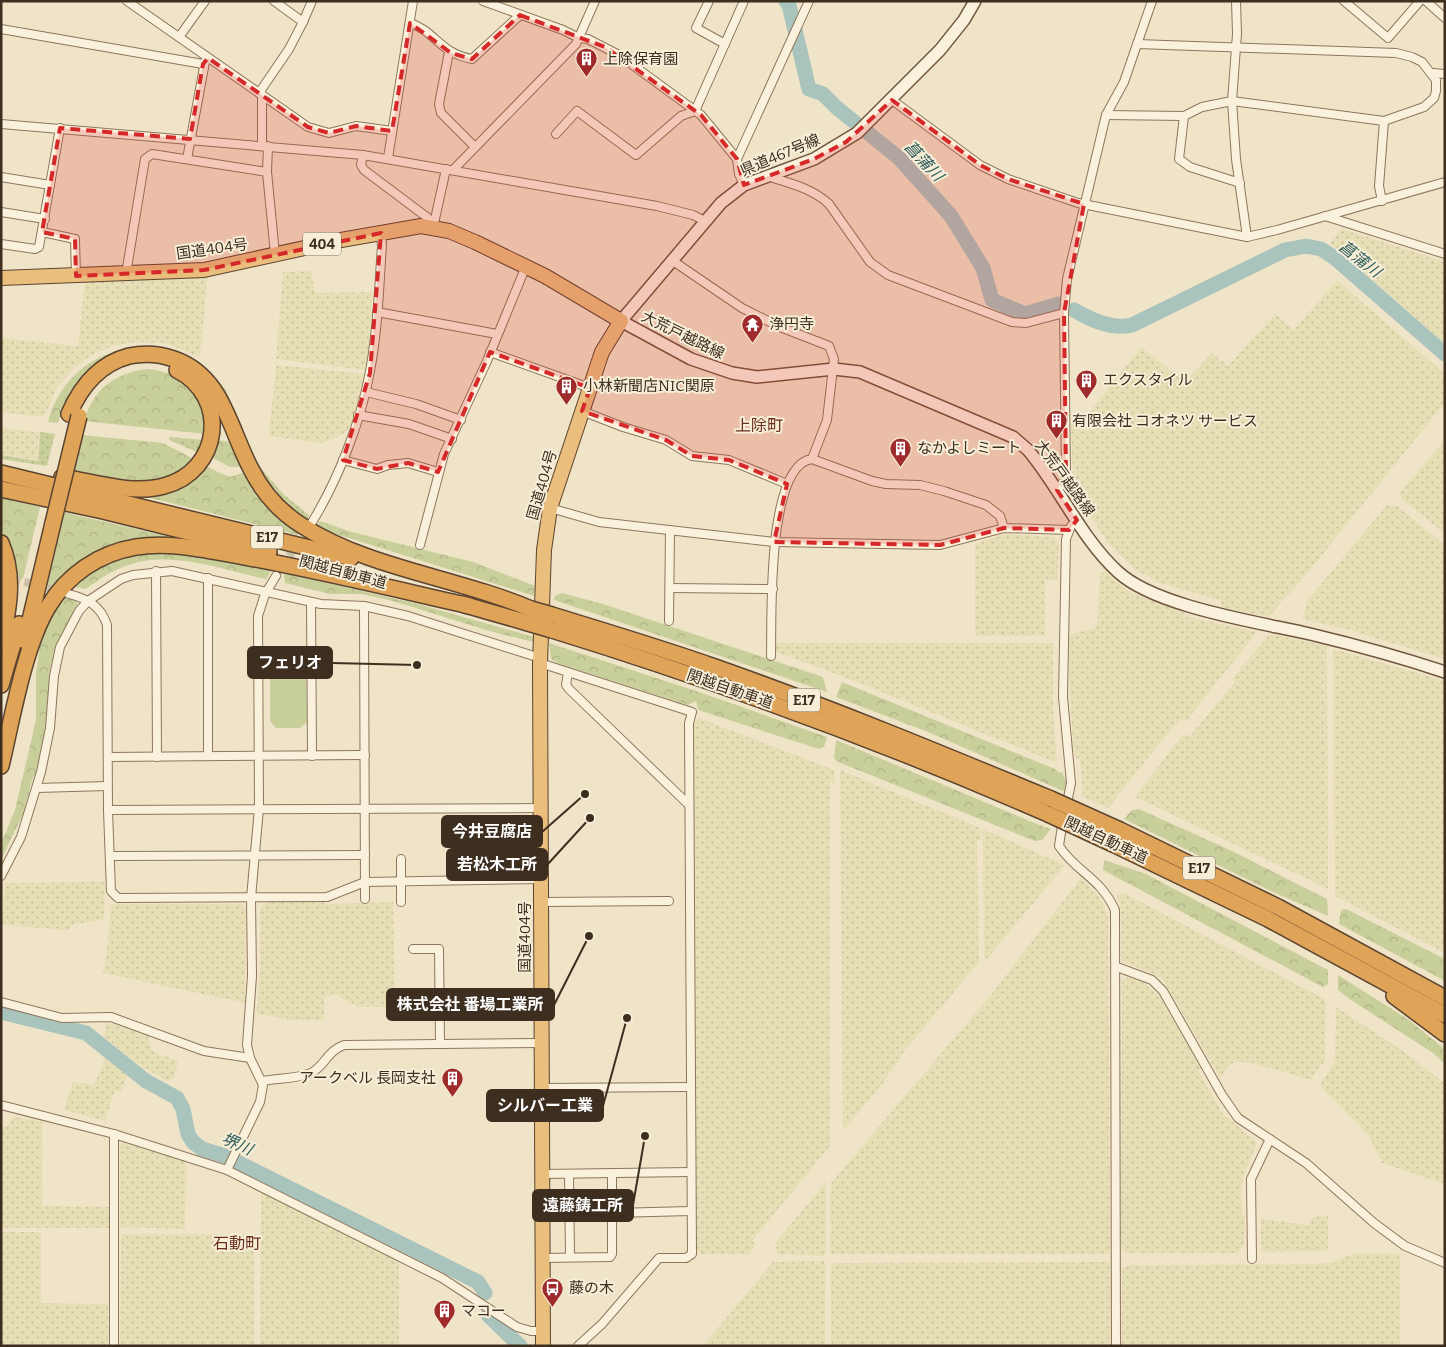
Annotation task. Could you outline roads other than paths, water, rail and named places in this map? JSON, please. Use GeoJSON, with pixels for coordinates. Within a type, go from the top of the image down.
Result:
{"type":"FeatureCollection","features":[{"type":"Feature","properties":{"kind":"highway","name":"国道404号"},"geometry":{"type":"LineString","coordinates":[[1,278],[204,270],[275,254],[421,226],[461,235],[526,266],[621,321],[602,352],[582,411],[550,508],[544,550],[540,660],[543,1346]]}},
{"type":"Feature","properties":{"kind":"highway"},"geometry":{"type":"LineString","coordinates":[[1,685],[48,522],[74,415],[88,381],[111,363],[130,356],[149,354],[182,361],[201,374],[215,389],[258,482],[277,505],[298,523],[349,549],[504,597],[529,616]]}},
{"type":"Feature","properties":{"kind":"highway"},"geometry":{"type":"LineString","coordinates":[[1,468],[128,488],[156,488],[174,483],[191,472],[204,458],[211,441],[213,421],[208,402],[203,393],[182,373],[156,364],[127,367],[110,375],[95,388],[74,415]]}},
{"type":"Feature","properties":{"kind":"highway","name":"関越自動車道"},"geometry":{"type":"LineString","coordinates":[[1,473],[314,549],[552,622],[636,656],[779,706],[1050,807],[1317,925],[1352,943],[1445,998]]}},
{"type":"Feature","properties":{"kind":"highway","name":"関越自動車道"},"geometry":{"type":"LineString","coordinates":[[1,489],[199,534],[470,606],[529,616]]}},
{"type":"Feature","properties":{"kind":"highway"},"geometry":{"type":"LineString","coordinates":[[9,732],[48,522]]}},
{"type":"Feature","properties":{"kind":"highway"},"geometry":{"type":"LineString","coordinates":[[1,543],[9,568],[10,588],[1,646]]}},
{"type":"Feature","properties":{"kind":"highway"},"geometry":{"type":"LineString","coordinates":[[1,766],[31,647],[49,606],[75,574],[98,559],[122,550],[161,545],[201,549],[318,571],[470,606]]}},
{"type":"Feature","properties":{"kind":"highway","name":"関越自動車道"},"geometry":{"type":"LineString","coordinates":[[1118,837],[1350,966],[1445,1015]]}},
{"type":"Feature","properties":{"kind":"highway"},"geometry":{"type":"LineString","coordinates":[[1352,943],[1445,988]]}},
{"type":"Feature","properties":{"kind":"highway"},"geometry":{"type":"LineString","coordinates":[[1350,966],[1445,1034]]}},
{"type":"Feature","properties":{"kind":"main road","name":"県道467号線"},"geometry":{"type":"LineString","coordinates":[[621,321],[721,203],[744,185],[814,159],[857,133],[940,50],[964,20],[974,1]]}},
{"type":"Feature","properties":{"kind":"main road","name":"大荒戸越路線"},"geometry":{"type":"LineString","coordinates":[[621,321],[691,359],[732,373],[757,377],[834,369],[852,370],[869,375],[1013,437],[1028,450],[1118,572],[1153,594],[1196,607],[1355,645],[1445,672]]}},
{"type":"Feature","properties":{"kind":"street"},"geometry":{"type":"LineString","coordinates":[[127,1],[179,37],[206,61],[260,94],[308,127],[329,133],[356,126],[392,131]]}},
{"type":"Feature","properties":{"kind":"street"},"geometry":{"type":"LineString","coordinates":[[179,37],[205,1]]}},
{"type":"Feature","properties":{"kind":"street"},"geometry":{"type":"LineString","coordinates":[[274,1],[303,22]]}},
{"type":"Feature","properties":{"kind":"street"},"geometry":{"type":"LineString","coordinates":[[275,254],[260,94],[289,49],[312,1]]}},
{"type":"Feature","properties":{"kind":"street"},"geometry":{"type":"LineString","coordinates":[[388,158],[413,1]]}},
{"type":"Feature","properties":{"kind":"street"},"geometry":{"type":"LineString","coordinates":[[483,1],[563,30],[579,38],[588,39],[619,55],[695,111],[710,125],[737,159]]}},
{"type":"Feature","properties":{"kind":"street"},"geometry":{"type":"LineString","coordinates":[[433,228],[450,169],[475,147],[570,51],[579,38],[595,1]]}},
{"type":"Feature","properties":{"kind":"street"},"geometry":{"type":"LineString","coordinates":[[709,1],[696,28],[725,44]]}},
{"type":"Feature","properties":{"kind":"street"},"geometry":{"type":"LineString","coordinates":[[556,134],[577,112],[636,155],[682,116],[695,111],[744,1]]}},
{"type":"Feature","properties":{"kind":"street"},"geometry":{"type":"LineString","coordinates":[[744,185],[738,171],[737,159],[809,1]]}},
{"type":"Feature","properties":{"kind":"street"},"geometry":{"type":"LineString","coordinates":[[1057,490],[1064,482],[1066,474],[1064,313],[1067,279],[1106,115],[1124,82],[1152,1]]}},
{"type":"Feature","properties":{"kind":"street"},"geometry":{"type":"LineString","coordinates":[[1236,1],[1238,13],[1237,46],[1232,101],[1236,159],[1247,237]]}},
{"type":"Feature","properties":{"kind":"street"},"geometry":{"type":"LineString","coordinates":[[1344,1],[1388,38],[1420,1]]}},
{"type":"Feature","properties":{"kind":"street"},"geometry":{"type":"LineString","coordinates":[[1426,1],[1445,18]]}},
{"type":"Feature","properties":{"kind":"street"},"geometry":{"type":"LineString","coordinates":[[410,23],[418,26],[449,52],[472,60],[520,15]]}},
{"type":"Feature","properties":{"kind":"street"},"geometry":{"type":"LineString","coordinates":[[1,29],[206,61]]}},
{"type":"Feature","properties":{"kind":"street"},"geometry":{"type":"LineString","coordinates":[[1106,115],[1184,116],[1202,107],[1232,101],[1384,120],[1415,111],[1430,103],[1437,86],[1433,73],[1422,62],[1412,57],[1396,54],[1237,46],[1137,44]]}},
{"type":"Feature","properties":{"kind":"street"},"geometry":{"type":"LineString","coordinates":[[449,52],[439,104],[441,113],[475,147]]}},
{"type":"Feature","properties":{"kind":"street"},"geometry":{"type":"LineString","coordinates":[[187,159],[206,61]]}},
{"type":"Feature","properties":{"kind":"street"},"geometry":{"type":"LineString","coordinates":[[1433,73],[1445,74]]}},
{"type":"Feature","properties":{"kind":"street"},"geometry":{"type":"LineString","coordinates":[[892,100],[980,165],[1008,179],[1084,204],[1247,237],[1445,182]]}},
{"type":"Feature","properties":{"kind":"street"},"geometry":{"type":"LineString","coordinates":[[1184,116],[1180,159],[1190,167],[1240,183]]}},
{"type":"Feature","properties":{"kind":"street"},"geometry":{"type":"LineString","coordinates":[[1382,201],[1379,186],[1384,120]]}},
{"type":"Feature","properties":{"kind":"street"},"geometry":{"type":"LineString","coordinates":[[1,124],[265,145],[388,158],[657,206],[693,215],[705,221]]}},
{"type":"Feature","properties":{"kind":"street"},"geometry":{"type":"LineString","coordinates":[[1,244],[35,249],[39,247],[60,128]]}},
{"type":"Feature","properties":{"kind":"street"},"geometry":{"type":"LineString","coordinates":[[126,274],[145,159],[152,154],[267,172]]}},
{"type":"Feature","properties":{"kind":"street"},"geometry":{"type":"LineString","coordinates":[[363,155],[361,165],[364,170],[422,214],[433,228]]}},
{"type":"Feature","properties":{"kind":"street"},"geometry":{"type":"LineString","coordinates":[[767,176],[804,188],[823,198],[870,262],[888,276],[1012,322],[1026,323],[1064,313]]}},
{"type":"Feature","properties":{"kind":"street"},"geometry":{"type":"LineString","coordinates":[[1,177],[50,185]]}},
{"type":"Feature","properties":{"kind":"street"},"geometry":{"type":"LineString","coordinates":[[1,212],[45,219]]}},
{"type":"Feature","properties":{"kind":"street"},"geometry":{"type":"LineString","coordinates":[[1325,216],[1444,254]]}},
{"type":"Feature","properties":{"kind":"street"},"geometry":{"type":"LineString","coordinates":[[42,232],[76,239],[76,276]]}},
{"type":"Feature","properties":{"kind":"street"},"geometry":{"type":"LineString","coordinates":[[311,524],[343,460],[366,392],[374,352],[382,246],[381,233]]}},
{"type":"Feature","properties":{"kind":"street"},"geometry":{"type":"LineString","coordinates":[[673,261],[742,308],[780,327],[829,346],[834,359],[825,429],[812,459],[803,463],[787,484],[774,542],[771,656]]}},
{"type":"Feature","properties":{"kind":"street"},"geometry":{"type":"LineString","coordinates":[[420,544],[438,472],[526,266]]}},
{"type":"Feature","properties":{"kind":"street"},"geometry":{"type":"LineString","coordinates":[[377,312],[497,334]]}},
{"type":"Feature","properties":{"kind":"street"},"geometry":{"type":"LineString","coordinates":[[490,352],[590,388]]}},
{"type":"Feature","properties":{"kind":"street"},"geometry":{"type":"LineString","coordinates":[[366,392],[416,404],[461,420]]}},
{"type":"Feature","properties":{"kind":"street"},"geometry":{"type":"LineString","coordinates":[[582,411],[666,440],[692,456],[729,460],[787,484]]}},
{"type":"Feature","properties":{"kind":"street"},"geometry":{"type":"LineString","coordinates":[[358,415],[409,424],[452,439]]}},
{"type":"Feature","properties":{"kind":"street"},"geometry":{"type":"LineString","coordinates":[[812,459],[886,484],[920,485],[986,505],[1000,516],[1004,528]]}},
{"type":"Feature","properties":{"kind":"street"},"geometry":{"type":"LineString","coordinates":[[343,460],[377,469],[388,465],[408,463],[438,472]]}},
{"type":"Feature","properties":{"kind":"street"},"geometry":{"type":"LineString","coordinates":[[550,508],[599,522],[774,542],[940,545],[1004,528],[1069,530]]}},
{"type":"Feature","properties":{"kind":"street"},"geometry":{"type":"LineString","coordinates":[[1078,520],[1069,530],[1066,539],[1063,697],[1071,783],[1058,842],[1066,857],[1092,877],[1109,897],[1115,910],[1117,967],[1116,1346]]}},
{"type":"Feature","properties":{"kind":"street"},"geometry":{"type":"LineString","coordinates":[[669,621],[670,530]]}},
{"type":"Feature","properties":{"kind":"street"},"geometry":{"type":"LineString","coordinates":[[1,876],[21,837],[37,788],[50,728],[57,661],[65,638],[79,611],[88,601],[121,579],[172,571],[311,602],[364,606],[408,616],[540,660],[568,672],[692,712],[689,723],[688,804],[692,1254],[686,1258],[659,1258],[602,1324],[578,1346]]}},
{"type":"Feature","properties":{"kind":"street"},"geometry":{"type":"LineString","coordinates":[[156,572],[157,757]]}},
{"type":"Feature","properties":{"kind":"street"},"geometry":{"type":"LineString","coordinates":[[228,1167],[260,1102],[263,1080],[250,1058],[247,1045],[252,976],[252,898],[259,808],[258,616],[267,591],[276,576]]}},
{"type":"Feature","properties":{"kind":"street"},"geometry":{"type":"LineString","coordinates":[[208,578],[208,756]]}},
{"type":"Feature","properties":{"kind":"street"},"geometry":{"type":"LineString","coordinates":[[670,588],[773,589]]}},
{"type":"Feature","properties":{"kind":"street"},"geometry":{"type":"LineString","coordinates":[[69,594],[88,601],[100,609],[107,625],[108,810],[111,890],[118,898],[327,897],[366,882],[541,879]]}},
{"type":"Feature","properties":{"kind":"street"},"geometry":{"type":"LineString","coordinates":[[311,602],[312,756]]}},
{"type":"Feature","properties":{"kind":"street"},"geometry":{"type":"LineString","coordinates":[[364,606],[365,899]]}},
{"type":"Feature","properties":{"kind":"street"},"geometry":{"type":"LineString","coordinates":[[568,672],[566,685],[569,689],[688,804]]}},
{"type":"Feature","properties":{"kind":"street"},"geometry":{"type":"LineString","coordinates":[[108,757],[365,755]]}},
{"type":"Feature","properties":{"kind":"street"},"geometry":{"type":"LineString","coordinates":[[37,788],[108,786]]}},
{"type":"Feature","properties":{"kind":"street"},"geometry":{"type":"LineString","coordinates":[[108,810],[540,808]]}},
{"type":"Feature","properties":{"kind":"street"},"geometry":{"type":"LineString","coordinates":[[110,856],[365,855]]}},
{"type":"Feature","properties":{"kind":"street"},"geometry":{"type":"LineString","coordinates":[[400,859],[401,902]]}},
{"type":"Feature","properties":{"kind":"street"},"geometry":{"type":"LineString","coordinates":[[541,902],[669,901]]}},
{"type":"Feature","properties":{"kind":"street"},"geometry":{"type":"LineString","coordinates":[[413,949],[439,949],[440,1043]]}},
{"type":"Feature","properties":{"kind":"street"},"geometry":{"type":"LineString","coordinates":[[1117,967],[1152,980],[1163,991],[1230,1108],[1238,1118],[1306,1163],[1374,1223],[1406,1246],[1445,1263]]}},
{"type":"Feature","properties":{"kind":"street"},"geometry":{"type":"LineString","coordinates":[[1,1002],[75,1020],[111,1017],[204,1051],[250,1058]]}},
{"type":"Feature","properties":{"kind":"street"},"geometry":{"type":"LineString","coordinates":[[263,1080],[311,1072],[319,1067],[329,1052],[344,1045],[541,1043]]}},
{"type":"Feature","properties":{"kind":"street"},"geometry":{"type":"LineString","coordinates":[[542,1088],[690,1087]]}},
{"type":"Feature","properties":{"kind":"street"},"geometry":{"type":"LineString","coordinates":[[1,1105],[114,1134],[228,1167],[442,1278],[517,1327],[531,1331],[543,1330]]}},
{"type":"Feature","properties":{"kind":"street"},"geometry":{"type":"LineString","coordinates":[[114,1134],[114,1346]]}},
{"type":"Feature","properties":{"kind":"street"},"geometry":{"type":"LineString","coordinates":[[1252,1259],[1251,1179],[1270,1139]]}},
{"type":"Feature","properties":{"kind":"street"},"geometry":{"type":"LineString","coordinates":[[542,1174],[691,1172]]}},
{"type":"Feature","properties":{"kind":"street"},"geometry":{"type":"LineString","coordinates":[[569,1174],[570,1257]]}},
{"type":"Feature","properties":{"kind":"street"},"geometry":{"type":"LineString","coordinates":[[543,1258],[610,1257],[612,1254],[612,1174]]}},
{"type":"Feature","properties":{"kind":"street"},"geometry":{"type":"LineString","coordinates":[[613,1212],[691,1211]]}},
{"type":"Feature","properties":{"kind":"waterway","name":"菖蒲川"},"geometry":{"type":"LineString","coordinates":[[786,1],[789,5],[809,89],[823,94],[837,108],[899,158],[951,216],[983,268],[992,300],[1025,314],[1059,304]]}},
{"type":"Feature","properties":{"kind":"waterway","name":"菖蒲川"},"geometry":{"type":"LineString","coordinates":[[1074,310],[1109,325],[1132,325],[1285,250],[1306,246],[1321,249],[1335,258],[1445,354]]}},
{"type":"Feature","properties":{"kind":"waterway","name":"堺川"},"geometry":{"type":"LineString","coordinates":[[1,1012],[86,1033],[146,1081],[177,1098],[183,1109],[188,1134],[193,1142],[202,1149],[225,1156],[478,1282],[485,1293]]}},
{"type":"Feature","properties":{"kind":"waterway","name":"堺川"},"geometry":{"type":"LineString","coordinates":[[488,1315],[520,1346]]}},
{"type":"Feature","properties":{"kind":"tunnel"},"geometry":{"type":"LineString","coordinates":[[276,576],[308,528]]}},
{"type":"Feature","properties":{"kind":"tunnel"},"geometry":{"type":"LineString","coordinates":[[1,576],[60,591]]}},
{"type":"Feature","properties":{"kind":"place","name":"上除保育園"},"geometry":{"type":"Point","coordinates":[587,78]}},
{"type":"Feature","properties":{"kind":"place","name":"浄円寺"},"geometry":{"type":"Point","coordinates":[753,343]}},
{"type":"Feature","properties":{"kind":"place","name":"エクスタイル"},"geometry":{"type":"Point","coordinates":[1087,399]}},
{"type":"Feature","properties":{"kind":"place","name":"小林新聞店NIC関原"},"geometry":{"type":"Point","coordinates":[567,405]}},
{"type":"Feature","properties":{"kind":"place","name":"有限会社 コオネツ サービス"},"geometry":{"type":"Point","coordinates":[1056,440]}},
{"type":"Feature","properties":{"kind":"place","name":"なかよしミート"},"geometry":{"type":"Point","coordinates":[901,467]}},
{"type":"Feature","properties":{"kind":"place","name":"フェリオ"},"geometry":{"type":"Point","coordinates":[417,665]}},
{"type":"Feature","properties":{"kind":"place","name":"今井豆腐店"},"geometry":{"type":"Point","coordinates":[585,794]}},
{"type":"Feature","properties":{"kind":"place","name":"若松木工所"},"geometry":{"type":"Point","coordinates":[590,818]}},
{"type":"Feature","properties":{"kind":"place","name":"株式会社 番場工業所"},"geometry":{"type":"Point","coordinates":[589,936]}},
{"type":"Feature","properties":{"kind":"place","name":"シルバー工業"},"geometry":{"type":"Point","coordinates":[627,1018]}},
{"type":"Feature","properties":{"kind":"place","name":"アークベル 長岡支社"},"geometry":{"type":"Point","coordinates":[452,1097]}},
{"type":"Feature","properties":{"kind":"place","name":"遠藤鋳工所"},"geometry":{"type":"Point","coordinates":[645,1136]}},
{"type":"Feature","properties":{"kind":"place","name":"藤の木"},"geometry":{"type":"Point","coordinates":[553,1307]}},
{"type":"Feature","properties":{"kind":"place","name":"マコー"},"geometry":{"type":"Point","coordinates":[445,1330]}},
{"type":"Feature","properties":{"kind":"district","name":"上除町"},"geometry":{"type":"Point","coordinates":[759,425]}},
{"type":"Feature","properties":{"kind":"district","name":"石動町"},"geometry":{"type":"Point","coordinates":[237,1243]}}]}
